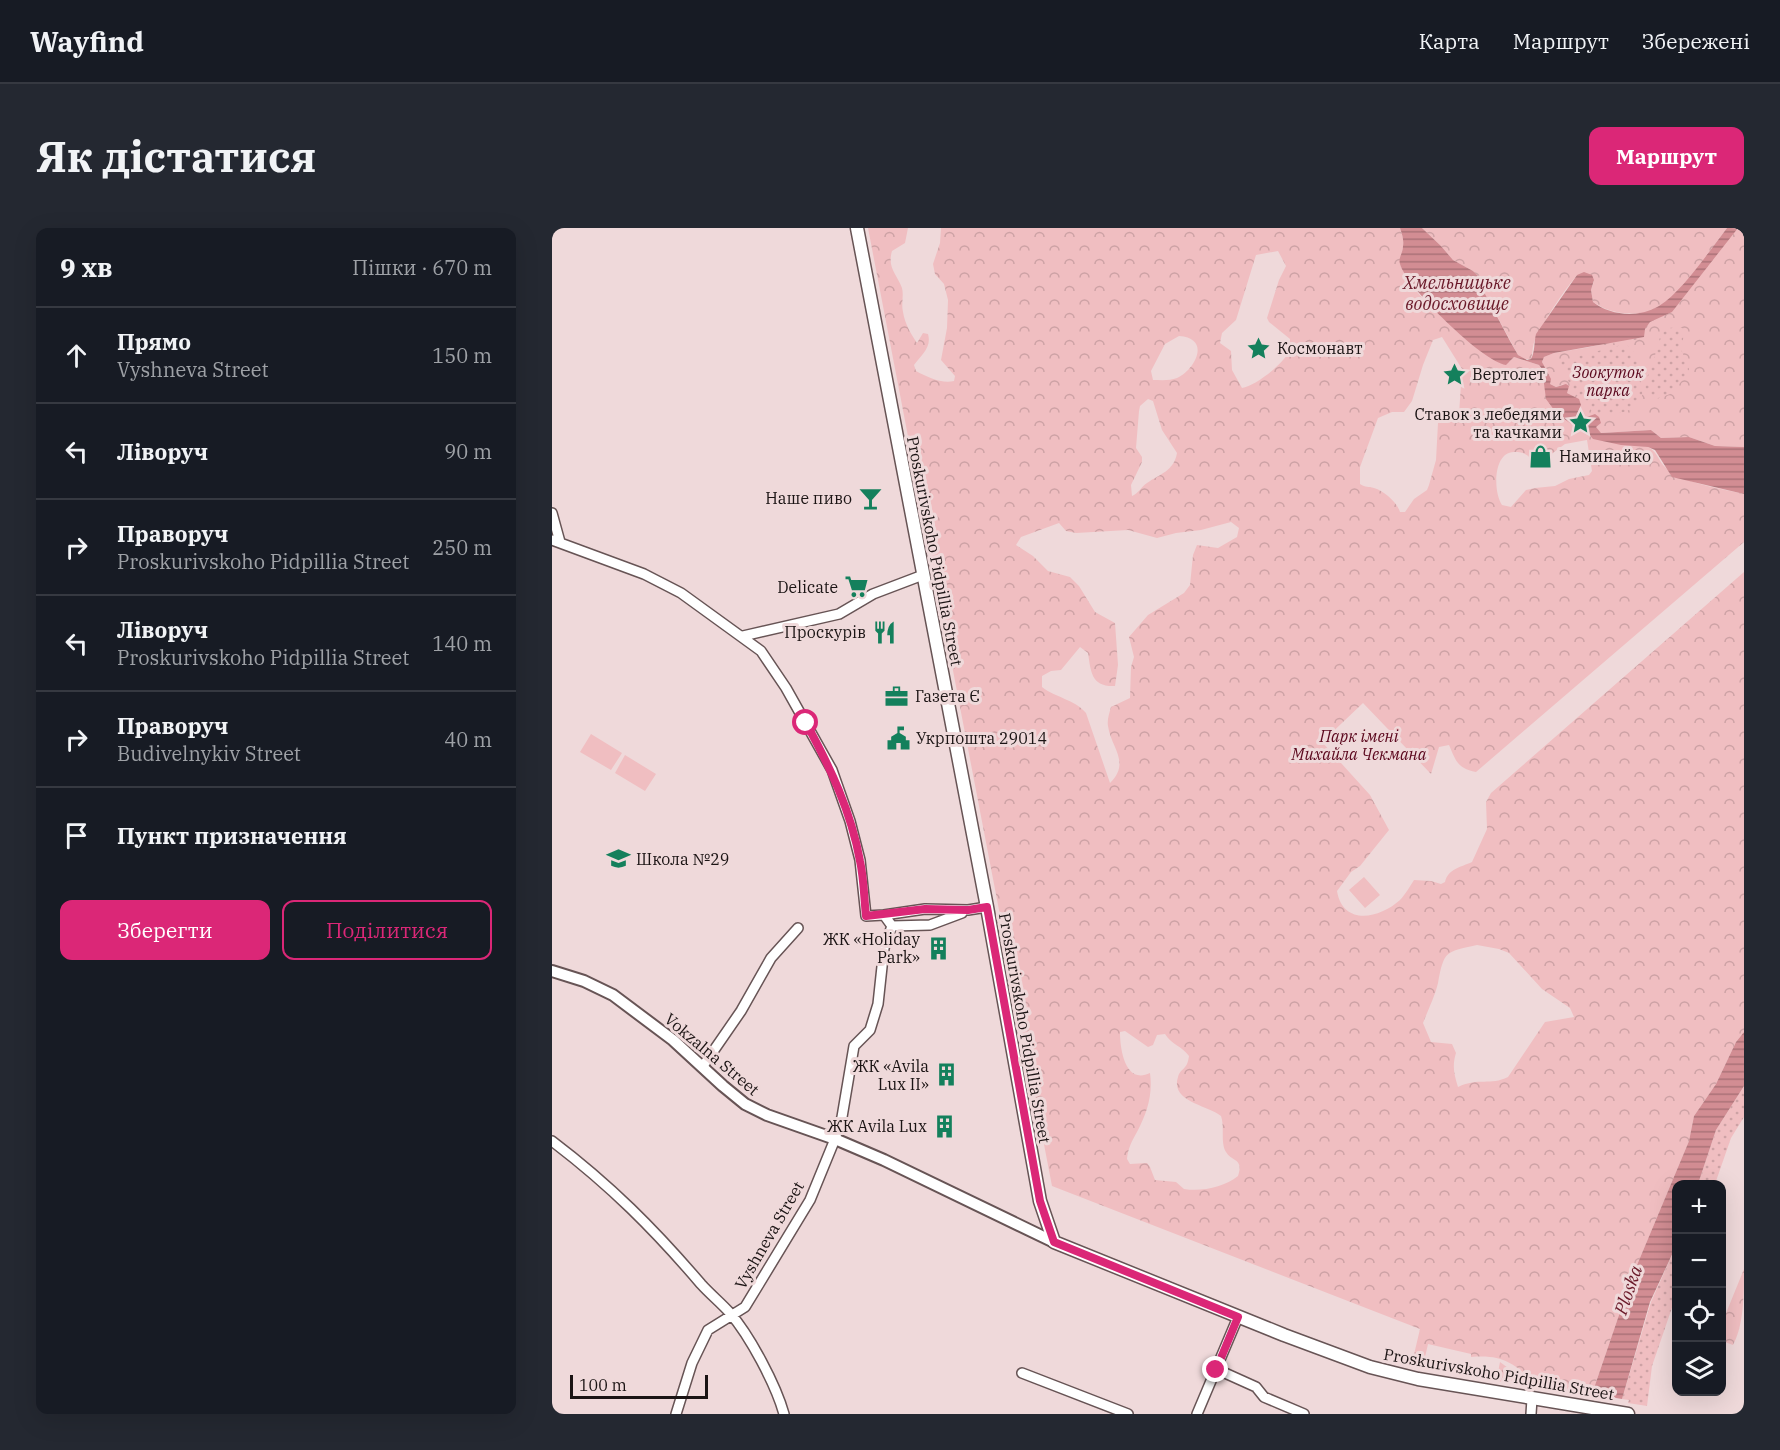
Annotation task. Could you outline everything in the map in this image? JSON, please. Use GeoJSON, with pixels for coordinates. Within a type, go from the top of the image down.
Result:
{"type":"FeatureCollection","features":[{"type":"Feature","properties":{"kind":"main road","name":"Proskurivskoho Pidpillia Street"},"geometry":{"type":"LineString","coordinates":[[857,228],[987,907],[1040,1201],[1054,1242],[1321,1350],[1370,1367],[1418,1379],[1627,1414]]}},
{"type":"Feature","properties":{"kind":"street"},"geometry":{"type":"LineString","coordinates":[[552,513],[556,541],[644,574],[671,588],[743,636],[761,651],[776,671],[832,770],[850,821],[860,860],[866,916],[925,909],[968,910],[987,907]]}},
{"type":"Feature","properties":{"kind":"street"},"geometry":{"type":"LineString","coordinates":[[743,636],[839,614],[873,594],[923,575]]}},
{"type":"Feature","properties":{"kind":"street"},"geometry":{"type":"LineString","coordinates":[[884,915],[892,926],[930,925],[968,910]]}},
{"type":"Feature","properties":{"kind":"street","name":"Vyshneva Street"},"geometry":{"type":"LineString","coordinates":[[676,1414],[692,1363],[708,1330],[745,1307],[810,1200],[842,1117],[854,1046],[870,1030],[878,1004],[884,948],[892,926]]}},
{"type":"Feature","properties":{"kind":"street"},"geometry":{"type":"LineString","coordinates":[[703,1066],[741,1011],[771,958],[798,928]]}},
{"type":"Feature","properties":{"kind":"street","name":"Vokzalna Street"},"geometry":{"type":"LineString","coordinates":[[552,971],[590,984],[613,995],[646,1018],[745,1104],[767,1115],[835,1139],[884,1160],[1054,1242]]}},
{"type":"Feature","properties":{"kind":"street"},"geometry":{"type":"LineString","coordinates":[[552,1141],[609,1187],[662,1238],[704,1287],[731,1314],[761,1361],[779,1397],[784,1414]]}},
{"type":"Feature","properties":{"kind":"street"},"geometry":{"type":"LineString","coordinates":[[1197,1414],[1238,1317]]}},
{"type":"Feature","properties":{"kind":"street"},"geometry":{"type":"LineString","coordinates":[[1216,1370],[1256,1387],[1264,1397],[1304,1414]]}},
{"type":"Feature","properties":{"kind":"street"},"geometry":{"type":"LineString","coordinates":[[1022,1373],[1128,1414]]}},
{"type":"Feature","properties":{"kind":"street"},"geometry":{"type":"LineString","coordinates":[[1531,1414],[1532,1399]]}},
{"type":"Feature","properties":{"kind":"green space","name":"Парк імені Михайла Чекмана"},"geometry":{"type":"Polygon","coordinates":[[[868,228],[908,228],[905,243],[892,251],[891,262],[902,288],[902,309],[908,329],[917,343],[923,333],[928,334],[927,347],[914,365],[916,371],[925,376],[949,382],[954,381],[955,376],[941,360],[947,328],[948,300],[944,284],[935,274],[933,264],[940,243],[941,228],[1400,228],[1403,242],[1401,266],[1422,298],[1449,322],[1509,362],[1514,357],[1539,365],[1544,385],[1580,430],[1648,447],[1654,451],[1666,468],[1682,478],[1744,494],[1744,542],[1476,772],[1458,763],[1449,745],[1439,747],[1431,774],[1363,703],[1322,742],[1370,795],[1389,830],[1337,891],[1346,910],[1354,914],[1363,916],[1382,912],[1400,900],[1414,880],[1441,884],[1452,871],[1472,862],[1487,829],[1486,802],[1491,793],[1744,572],[1744,1032],[1736,1042],[1716,1084],[1694,1116],[1689,1141],[1632,1277],[1592,1394],[1576,1391],[1575,1395],[1555,1391],[1498,1358],[1471,1357],[1471,1354],[1428,1344],[1423,1366],[1412,1363],[1420,1329],[1052,1186],[868,228]],[[1278,251],[1256,255],[1236,320],[1222,333],[1220,343],[1231,351],[1232,370],[1242,388],[1268,374],[1285,358],[1289,350],[1290,339],[1267,318],[1286,266],[1278,251]],[[1179,336],[1165,344],[1151,371],[1153,380],[1171,380],[1184,374],[1197,354],[1195,342],[1189,338],[1179,336]],[[1442,337],[1433,340],[1412,401],[1404,412],[1392,412],[1378,418],[1360,467],[1360,484],[1386,494],[1400,512],[1405,512],[1414,499],[1427,490],[1436,460],[1438,423],[1459,414],[1462,369],[1442,337]],[[1148,399],[1140,406],[1136,448],[1142,457],[1142,462],[1131,485],[1132,496],[1170,468],[1177,453],[1162,430],[1153,401],[1148,399]],[[1587,440],[1565,444],[1542,461],[1531,459],[1526,454],[1517,452],[1507,454],[1502,458],[1496,483],[1502,505],[1511,507],[1526,490],[1555,486],[1569,479],[1589,475],[1592,471],[1587,440]],[[1231,522],[1157,538],[1128,530],[1076,533],[1066,531],[1059,523],[1021,537],[1016,545],[1033,556],[1048,571],[1070,577],[1079,586],[1095,612],[1115,623],[1118,665],[1115,686],[1107,686],[1097,681],[1092,672],[1088,653],[1080,647],[1061,670],[1051,671],[1042,676],[1042,687],[1076,705],[1086,713],[1110,783],[1119,768],[1119,762],[1108,719],[1111,707],[1130,698],[1131,667],[1134,657],[1129,637],[1148,615],[1184,593],[1190,585],[1193,555],[1197,545],[1218,548],[1237,537],[1239,528],[1231,522]],[[1477,945],[1453,951],[1445,958],[1423,1023],[1431,1042],[1452,1044],[1456,1053],[1454,1070],[1458,1087],[1472,1082],[1496,1081],[1508,1077],[1545,1022],[1574,1017],[1570,1008],[1542,989],[1509,953],[1477,945]],[[1125,1031],[1120,1032],[1123,1056],[1130,1070],[1135,1074],[1150,1073],[1151,1081],[1146,1111],[1128,1151],[1127,1159],[1130,1164],[1147,1163],[1155,1180],[1176,1182],[1184,1189],[1212,1188],[1238,1176],[1240,1166],[1224,1148],[1221,1116],[1192,1102],[1180,1092],[1177,1085],[1178,1077],[1189,1056],[1165,1034],[1157,1035],[1153,1045],[1148,1047],[1125,1031]]]}},
{"type":"Feature","properties":{"kind":"green space"},"geometry":{"type":"Polygon","coordinates":[[[1422,228],[1727,228],[1696,270],[1677,291],[1651,310],[1626,313],[1600,306],[1593,302],[1591,290],[1594,281],[1577,275],[1539,331],[1531,359],[1522,359],[1484,292],[1483,283],[1473,271],[1453,260],[1422,228]]]}},
{"type":"Feature","properties":{"kind":"green space","name":"Зоокуток парка"},"geometry":{"type":"Polygon","coordinates":[[[1738,228],[1744,228],[1744,447],[1589,415],[1542,359],[1599,345],[1738,228]]]}},
{"type":"Feature","properties":{"kind":"green space"},"geometry":{"type":"Polygon","coordinates":[[[1738,228],[1744,228],[1744,447],[1715,446],[1689,437],[1661,438],[1651,430],[1601,433],[1577,414],[1579,399],[1567,393],[1564,384],[1556,387],[1550,384],[1542,362],[1544,357],[1554,353],[1640,339],[1650,322],[1672,312],[1738,228]],[[1669,328],[1661,334],[1645,386],[1646,391],[1654,400],[1670,394],[1688,374],[1689,369],[1681,349],[1685,329],[1669,328]],[[1625,344],[1560,361],[1573,389],[1583,403],[1593,411],[1614,414],[1629,410],[1640,402],[1642,390],[1637,360],[1632,349],[1625,344]]]}},
{"type":"Feature","properties":{"kind":"green space"},"geometry":{"type":"Polygon","coordinates":[[[591,734],[622,753],[611,770],[580,752],[591,734]]]}},
{"type":"Feature","properties":{"kind":"green space"},"geometry":{"type":"Polygon","coordinates":[[[625,755],[656,774],[645,791],[615,773],[625,755]]]}},
{"type":"Feature","properties":{"kind":"green space"},"geometry":{"type":"Polygon","coordinates":[[[1364,877],[1380,895],[1365,908],[1349,890],[1364,877]]]}},
{"type":"Feature","properties":{"kind":"green space"},"geometry":{"type":"Polygon","coordinates":[[[1744,1086],[1744,1117],[1731,1138],[1716,1180],[1699,1180],[1716,1130],[1744,1086]]]}},
{"type":"Feature","properties":{"kind":"green space"},"geometry":{"type":"Polygon","coordinates":[[[1672,1255],[1672,1308],[1652,1366],[1647,1406],[1628,1403],[1629,1400],[1622,1399],[1651,1302],[1672,1255]]]}},
{"type":"Feature","properties":{"kind":"green space"},"geometry":{"type":"Polygon","coordinates":[[[1744,1269],[1741,1319],[1733,1345],[1726,1342],[1726,1313],[1744,1269]]]}},
{"type":"Feature","properties":{"kind":"green space"},"geometry":{"type":"Polygon","coordinates":[[[1500,1362],[1527,1382],[1530,1387],[1456,1373],[1458,1366],[1498,1372],[1500,1362]]]}},
{"type":"Feature","properties":{"kind":"water","name":"Хмельницьке водосховище"},"geometry":{"type":"Polygon","coordinates":[[[1400,228],[1422,228],[1453,260],[1479,277],[1483,282],[1484,292],[1518,355],[1527,360],[1531,359],[1536,334],[1577,275],[1584,272],[1592,275],[1594,280],[1591,290],[1593,302],[1600,307],[1625,314],[1651,310],[1677,291],[1696,270],[1727,228],[1738,228],[1672,312],[1650,322],[1645,329],[1644,337],[1554,353],[1544,357],[1542,362],[1551,379],[1550,384],[1556,387],[1566,384],[1569,386],[1567,393],[1579,399],[1581,405],[1577,414],[1584,418],[1595,414],[1599,417],[1601,423],[1596,427],[1601,433],[1651,430],[1661,438],[1689,437],[1715,446],[1744,447],[1744,494],[1672,477],[1655,450],[1593,439],[1589,434],[1557,414],[1546,399],[1542,369],[1539,365],[1514,357],[1506,365],[1495,361],[1464,338],[1416,289],[1400,264],[1403,237],[1400,228]]]}},
{"type":"Feature","properties":{"kind":"water"},"geometry":{"type":"Polygon","coordinates":[[[1744,1032],[1744,1086],[1716,1130],[1699,1180],[1673,1180],[1689,1141],[1694,1116],[1716,1084],[1736,1042],[1744,1032]]]}},
{"type":"Feature","properties":{"kind":"water","name":"Ploska"},"geometry":{"type":"Polygon","coordinates":[[[1672,1182],[1672,1255],[1650,1302],[1622,1399],[1592,1394],[1632,1277],[1672,1182]]]}},
{"type":"Feature","properties":{"kind":"place","name":"Космонавт"},"geometry":{"type":"Point","coordinates":[1259,348]}},
{"type":"Feature","properties":{"kind":"place","name":"Вертолет"},"geometry":{"type":"Point","coordinates":[1454,374]}},
{"type":"Feature","properties":{"kind":"place","name":"Ставок з лебедями та качками"},"geometry":{"type":"Point","coordinates":[1580,423]}},
{"type":"Feature","properties":{"kind":"place","name":"Наминайко"},"geometry":{"type":"Point","coordinates":[1541,456]}},
{"type":"Feature","properties":{"kind":"place","name":"Наше пиво"},"geometry":{"type":"Point","coordinates":[870,498]}},
{"type":"Feature","properties":{"kind":"place","name":"Delicate"},"geometry":{"type":"Point","coordinates":[856,587]}},
{"type":"Feature","properties":{"kind":"place","name":"Проскурів"},"geometry":{"type":"Point","coordinates":[884,632]}},
{"type":"Feature","properties":{"kind":"place","name":"Газета Є"},"geometry":{"type":"Point","coordinates":[897,696]}},
{"type":"Feature","properties":{"kind":"place","name":"Укрпошта 29014"},"geometry":{"type":"Point","coordinates":[898,738]}},
{"type":"Feature","properties":{"kind":"place","name":"Школа №29"},"geometry":{"type":"Point","coordinates":[618,859]}},
{"type":"Feature","properties":{"kind":"place","name":"ЖК «Holiday Park»"},"geometry":{"type":"Point","coordinates":[938,948]}},
{"type":"Feature","properties":{"kind":"place","name":"ЖК «Avila Lux II»"},"geometry":{"type":"Point","coordinates":[947,1075]}},
{"type":"Feature","properties":{"kind":"place","name":"ЖК Avila Lux"},"geometry":{"type":"Point","coordinates":[945,1126]}},
{"type":"Feature","properties":{"kind":"route"},"geometry":{"type":"LineString","coordinates":[[806,723],[832,770],[847,810],[860,860],[866,916],[925,909],[968,910],[987,907],[1040,1201],[1054,1242],[1238,1317],[1216,1370]]}}]}
